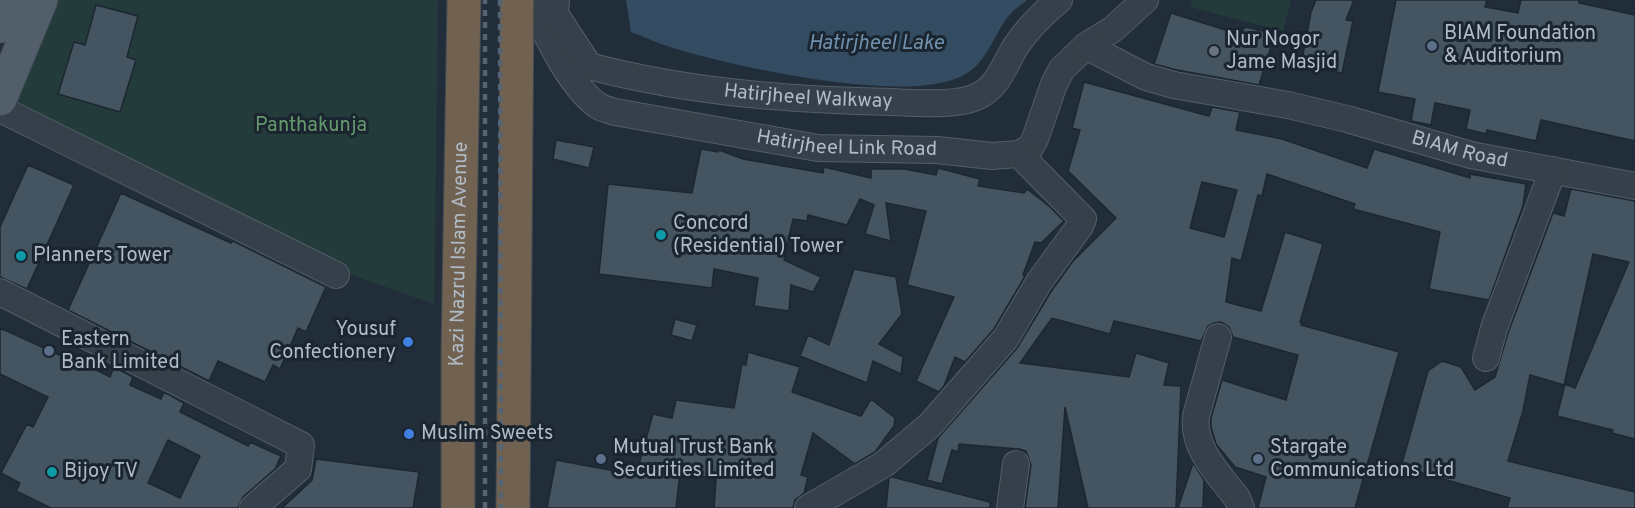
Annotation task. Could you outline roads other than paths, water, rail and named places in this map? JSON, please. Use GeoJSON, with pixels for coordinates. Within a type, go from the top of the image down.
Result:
{"type":"FeatureCollection","features":[{"type":"Feature","properties":{"kind":"highway","name":"Kazi Nazrul Islam Avenue"},"geometry":{"type":"LineString","coordinates":[[458,508],[458,354],[464,0]]}},
{"type":"Feature","properties":{"kind":"highway"},"geometry":{"type":"LineString","coordinates":[[513,508],[517,0]]}},
{"type":"Feature","properties":{"kind":"main road"},"geometry":{"type":"LineString","coordinates":[[0,26],[11,0]]}},
{"type":"Feature","properties":{"kind":"main road"},"geometry":{"type":"LineString","coordinates":[[0,99],[41,0]]}},
{"type":"Feature","properties":{"kind":"street","name":"Hatirjheel Link Road"},"geometry":{"type":"LineString","coordinates":[[529,0],[572,77],[590,99],[600,107],[615,112],[818,148],[937,150],[992,156],[1019,154]]}},
{"type":"Feature","properties":{"kind":"street","name":"Hatirjheel Walkway"},"geometry":{"type":"LineString","coordinates":[[556,0],[555,14],[589,66],[632,78],[818,101],[931,103],[960,101],[981,95],[997,81],[1029,27],[1059,0]]}},
{"type":"Feature","properties":{"kind":"street"},"geometry":{"type":"LineString","coordinates":[[808,508],[884,464],[930,425],[1006,338],[1039,282],[1083,219],[1019,154],[1030,147],[1035,139],[1054,84],[1062,69],[1086,46],[1113,29],[1145,0]]}},
{"type":"Feature","properties":{"kind":"street"},"geometry":{"type":"LineString","coordinates":[[1113,29],[1112,42],[1127,67]]}},
{"type":"Feature","properties":{"kind":"street","name":"BIAM Road"},"geometry":{"type":"LineString","coordinates":[[1086,46],[1146,77],[1174,85],[1288,105],[1347,119],[1471,155],[1635,186]]}},
{"type":"Feature","properties":{"kind":"street"},"geometry":{"type":"LineString","coordinates":[[0,109],[336,275]]}},
{"type":"Feature","properties":{"kind":"street"},"geometry":{"type":"LineString","coordinates":[[1486,358],[1494,328],[1553,170]]}},
{"type":"Feature","properties":{"kind":"street"},"geometry":{"type":"LineString","coordinates":[[0,292],[301,445],[298,469],[253,508]]}},
{"type":"Feature","properties":{"kind":"street"},"geometry":{"type":"LineString","coordinates":[[1218,337],[1194,428],[1197,442],[1238,498],[1241,508]]}},
{"type":"Feature","properties":{"kind":"street"},"geometry":{"type":"LineString","coordinates":[[1010,508],[1016,464]]}},
{"type":"Feature","properties":{"kind":"water","name":"Hatirjheel Lake"},"geometry":{"type":"Polygon","coordinates":[[[626,0],[1027,0],[1006,19],[984,56],[970,71],[960,77],[933,84],[899,87],[860,85],[776,73],[668,46],[631,32],[626,0]]]}},
{"type":"Feature","properties":{"kind":"railway"},"geometry":{"type":"LineString","coordinates":[[485,0],[485,508]]}},
{"type":"Feature","properties":{"kind":"railway"},"geometry":{"type":"LineString","coordinates":[[500,0],[501,508]]}},
{"type":"Feature","properties":{"kind":"place","name":"BIAM Foundation & Auditorium"},"geometry":{"type":"Point","coordinates":[1432,46]}},
{"type":"Feature","properties":{"kind":"place","name":"Nur Nogor Jame Masjid"},"geometry":{"type":"Point","coordinates":[1214,51]}},
{"type":"Feature","properties":{"kind":"place","name":"Concord (Residential) Tower"},"geometry":{"type":"Point","coordinates":[661,235]}},
{"type":"Feature","properties":{"kind":"place","name":"Planners Tower"},"geometry":{"type":"Point","coordinates":[21,256]}},
{"type":"Feature","properties":{"kind":"place","name":"Yousuf Confectionery"},"geometry":{"type":"Point","coordinates":[408,342]}},
{"type":"Feature","properties":{"kind":"place","name":"Eastern Bank Limited"},"geometry":{"type":"Point","coordinates":[49,351]}},
{"type":"Feature","properties":{"kind":"place","name":"Muslim Sweets"},"geometry":{"type":"Point","coordinates":[409,434]}},
{"type":"Feature","properties":{"kind":"place","name":"Mutual Trust Bank Securities Limited"},"geometry":{"type":"Point","coordinates":[601,459]}},
{"type":"Feature","properties":{"kind":"place","name":"Stargate Communications Ltd"},"geometry":{"type":"Point","coordinates":[1258,459]}},
{"type":"Feature","properties":{"kind":"place","name":"Bijoy TV"},"geometry":{"type":"Point","coordinates":[52,472]}},
{"type":"Feature","properties":{"kind":"park label","name":"Panthakunja"},"geometry":{"type":"Point","coordinates":[311,126]}}]}
